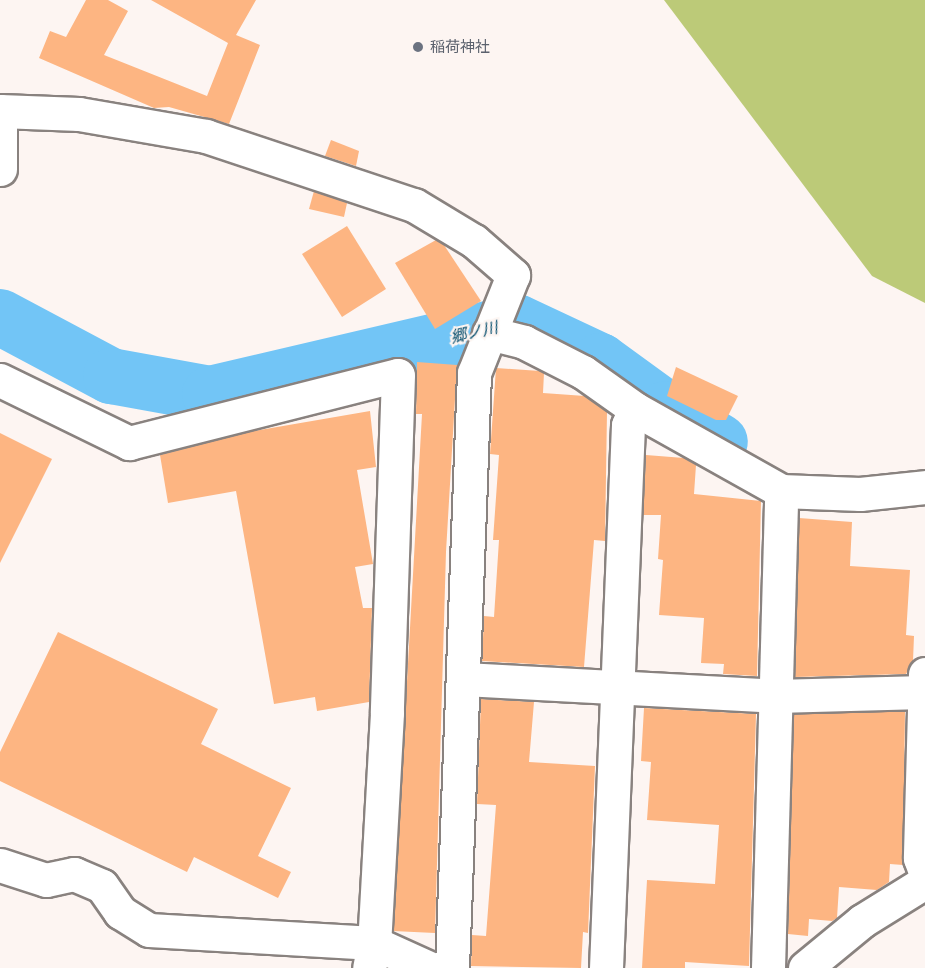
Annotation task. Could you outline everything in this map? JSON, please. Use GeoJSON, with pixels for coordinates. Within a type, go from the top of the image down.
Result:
{"type":"FeatureCollection","features":[{"type":"Feature","properties":{"kind":"street"},"geometry":{"type":"LineString","coordinates":[[0,169],[0,111],[79,114],[206,136],[414,205],[474,242],[513,275],[474,374],[452,968]]}},
{"type":"Feature","properties":{"kind":"street"},"geometry":{"type":"LineString","coordinates":[[489,333],[524,342],[583,372],[635,409],[781,491],[860,494],[925,487]]}},
{"type":"Feature","properties":{"kind":"street"},"geometry":{"type":"LineString","coordinates":[[0,380],[129,443],[398,375],[372,955]]}},
{"type":"Feature","properties":{"kind":"street"},"geometry":{"type":"LineString","coordinates":[[606,968],[628,425],[635,409]]}},
{"type":"Feature","properties":{"kind":"street"},"geometry":{"type":"LineString","coordinates":[[768,968],[781,491]]}},
{"type":"Feature","properties":{"kind":"street"},"geometry":{"type":"LineString","coordinates":[[464,679],[775,696],[924,683],[920,858],[925,872]]}},
{"type":"Feature","properties":{"kind":"street"},"geometry":{"type":"LineString","coordinates":[[0,865],[46,880],[74,874],[102,886],[120,912],[149,930],[372,955],[429,968]]}},
{"type":"Feature","properties":{"kind":"street"},"geometry":{"type":"LineString","coordinates":[[805,968],[862,921],[925,882]]}},
{"type":"Feature","properties":{"kind":"green space"},"geometry":{"type":"Polygon","coordinates":[[[664,0],[925,0],[925,303],[872,276],[664,0]]]}},
{"type":"Feature","properties":{"kind":"building"},"geometry":{"type":"Polygon","coordinates":[[[86,0],[108,0],[128,11],[104,55],[207,96],[228,43],[151,0],[256,0],[236,35],[260,45],[229,124],[169,107],[154,108],[39,58],[50,31],[66,37],[86,0]]]}},
{"type":"Feature","properties":{"kind":"building"},"geometry":{"type":"Polygon","coordinates":[[[331,140],[359,151],[356,166],[325,156],[331,140]]]}},
{"type":"Feature","properties":{"kind":"building"},"geometry":{"type":"Polygon","coordinates":[[[314,191],[347,203],[344,217],[309,209],[314,191]]]}},
{"type":"Feature","properties":{"kind":"building"},"geometry":{"type":"Polygon","coordinates":[[[347,226],[386,289],[342,317],[302,254],[347,226]]]}},
{"type":"Feature","properties":{"kind":"building"},"geometry":{"type":"Polygon","coordinates":[[[436,240],[444,245],[481,301],[435,329],[395,263],[436,240]]]}},
{"type":"Feature","properties":{"kind":"building"},"geometry":{"type":"Polygon","coordinates":[[[417,362],[457,365],[446,552],[435,933],[393,931],[422,414],[416,414],[417,362]]]}},
{"type":"Feature","properties":{"kind":"building"},"geometry":{"type":"Polygon","coordinates":[[[676,367],[738,396],[726,420],[716,420],[667,396],[676,367]]]}},
{"type":"Feature","properties":{"kind":"building"},"geometry":{"type":"Polygon","coordinates":[[[496,368],[540,371],[544,373],[543,393],[585,396],[607,412],[605,541],[594,540],[584,667],[482,661],[484,616],[494,617],[499,540],[493,540],[499,455],[490,454],[496,368]]]}},
{"type":"Feature","properties":{"kind":"building"},"geometry":{"type":"Polygon","coordinates":[[[370,411],[376,467],[357,470],[373,564],[355,567],[363,608],[372,608],[369,702],[317,711],[315,697],[274,704],[236,491],[168,503],[160,455],[248,432],[370,411]]]}},
{"type":"Feature","properties":{"kind":"building"},"geometry":{"type":"Polygon","coordinates":[[[0,433],[52,459],[0,563],[0,433]]]}},
{"type":"Feature","properties":{"kind":"building"},"geometry":{"type":"Polygon","coordinates":[[[646,455],[684,458],[696,465],[694,494],[761,501],[757,676],[723,674],[724,664],[701,663],[704,618],[659,615],[663,560],[658,559],[661,515],[643,515],[646,455]]]}},
{"type":"Feature","properties":{"kind":"building"},"geometry":{"type":"Polygon","coordinates":[[[799,518],[852,522],[850,566],[910,570],[906,635],[914,636],[913,661],[906,674],[795,677],[799,518]]]}},
{"type":"Feature","properties":{"kind":"building"},"geometry":{"type":"Polygon","coordinates":[[[58,632],[218,709],[201,744],[291,788],[258,856],[291,872],[278,898],[194,857],[187,872],[0,781],[0,752],[58,632]]]}},
{"type":"Feature","properties":{"kind":"building"},"geometry":{"type":"Polygon","coordinates":[[[481,699],[534,702],[529,762],[595,766],[588,933],[583,932],[581,968],[471,966],[472,935],[486,936],[496,805],[477,804],[481,699]]]}},
{"type":"Feature","properties":{"kind":"building"},"geometry":{"type":"Polygon","coordinates":[[[644,708],[756,714],[749,966],[685,962],[685,968],[642,968],[647,880],[715,884],[719,825],[647,820],[651,762],[641,761],[644,708]]]}},
{"type":"Feature","properties":{"kind":"building"},"geometry":{"type":"Polygon","coordinates":[[[905,711],[903,865],[890,864],[889,882],[877,890],[839,887],[837,918],[832,921],[809,919],[808,936],[788,934],[794,714],[905,711]]]}},
{"type":"Feature","properties":{"kind":"waterway","name":"郷ノ川"},"geometry":{"type":"LineString","coordinates":[[0,317],[111,376],[210,394],[517,322],[600,361],[666,409],[720,442]]}},
{"type":"Feature","properties":{"kind":"place","name":"稲荷神社"},"geometry":{"type":"Point","coordinates":[418,47]}}]}
